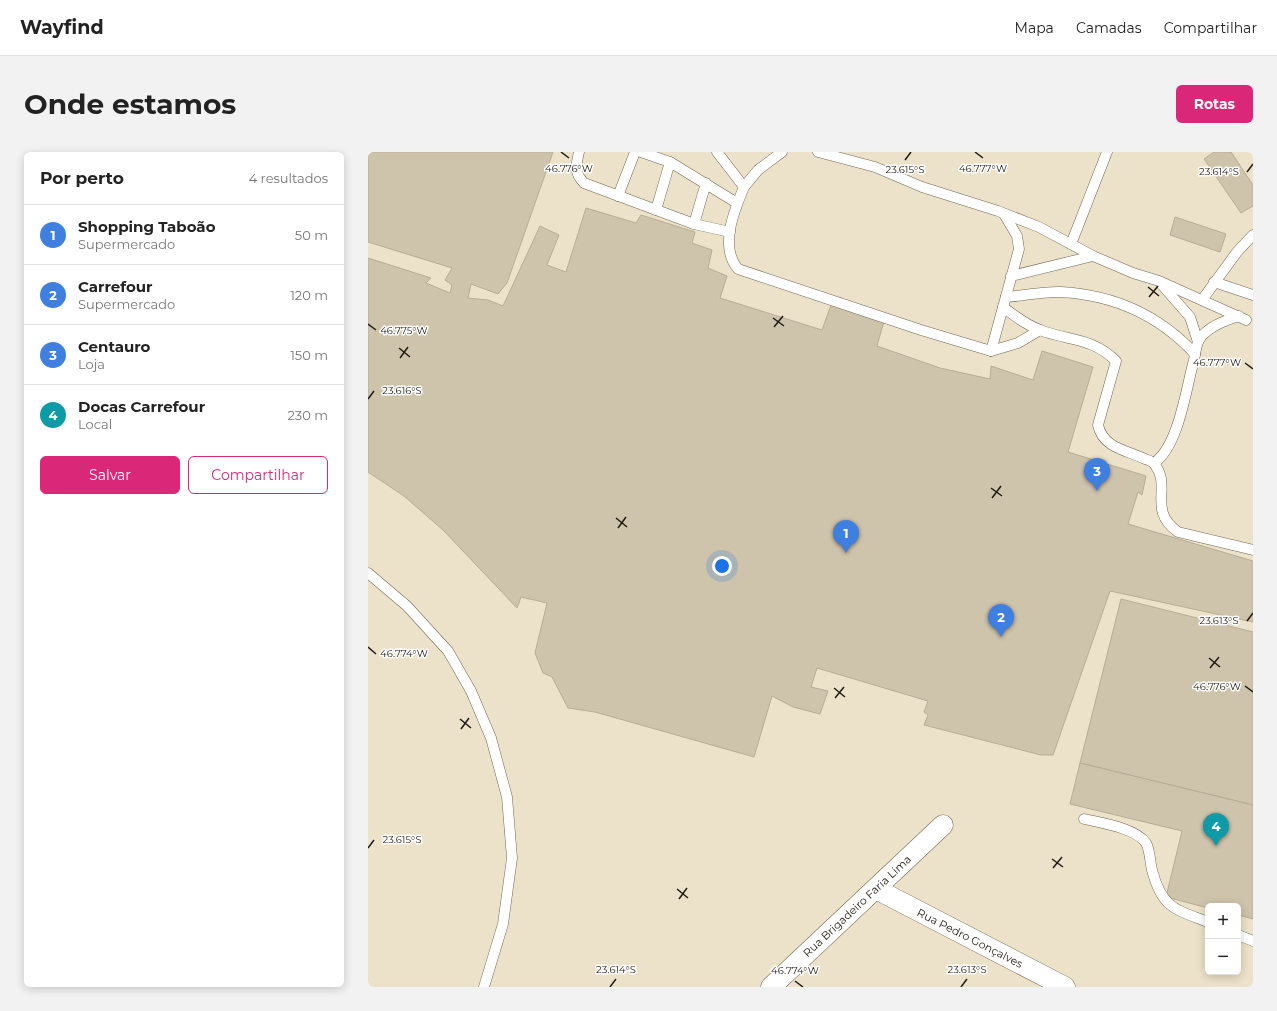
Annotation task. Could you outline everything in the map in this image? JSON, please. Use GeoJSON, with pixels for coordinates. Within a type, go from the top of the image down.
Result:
{"type":"FeatureCollection","features":[{"type":"Feature","properties":{"kind":"street","name":"Rua Brigadeiro Faria Lima"},"geometry":{"type":"LineString","coordinates":[[771,987],[943,825]]}},
{"type":"Feature","properties":{"kind":"street","name":"Rua Pedro Gonçalves"},"geometry":{"type":"LineString","coordinates":[[876,889],[1065,987]]}},
{"type":"Feature","properties":{"kind":"lane"},"geometry":{"type":"LineString","coordinates":[[579,152],[575,166],[579,178],[584,183],[694,224],[730,232]]}},
{"type":"Feature","properties":{"kind":"lane"},"geometry":{"type":"LineString","coordinates":[[618,196],[636,152]]}},
{"type":"Feature","properties":{"kind":"lane"},"geometry":{"type":"LineString","coordinates":[[641,152],[670,162],[738,203]]}},
{"type":"Feature","properties":{"kind":"lane"},"geometry":{"type":"LineString","coordinates":[[718,152],[744,187]]}},
{"type":"Feature","properties":{"kind":"lane"},"geometry":{"type":"LineString","coordinates":[[782,152],[758,170],[744,187],[730,232],[729,254],[738,269],[921,330],[991,351],[1018,343],[1040,330]]}},
{"type":"Feature","properties":{"kind":"lane"},"geometry":{"type":"LineString","coordinates":[[818,152],[875,167],[922,187],[1039,227],[1093,256],[1133,273],[1159,281],[1242,318],[1217,325],[1198,342]]}},
{"type":"Feature","properties":{"kind":"lane"},"geometry":{"type":"LineString","coordinates":[[1071,244],[1108,152]]}},
{"type":"Feature","properties":{"kind":"lane"},"geometry":{"type":"LineString","coordinates":[[656,210],[670,162]]}},
{"type":"Feature","properties":{"kind":"lane"},"geometry":{"type":"LineString","coordinates":[[694,224],[706,183]]}},
{"type":"Feature","properties":{"kind":"lane"},"geometry":{"type":"LineString","coordinates":[[991,351],[1019,249],[1019,243],[1013,228],[1004,214]]}},
{"type":"Feature","properties":{"kind":"lane"},"geometry":{"type":"LineString","coordinates":[[1202,300],[1237,252],[1253,235]]}},
{"type":"Feature","properties":{"kind":"lane"},"geometry":{"type":"LineString","coordinates":[[1011,276],[1093,256]]}},
{"type":"Feature","properties":{"kind":"lane"},"geometry":{"type":"LineString","coordinates":[[1154,463],[1162,458],[1170,446],[1177,425],[1198,342],[1190,317],[1159,281]]}},
{"type":"Feature","properties":{"kind":"lane"},"geometry":{"type":"LineString","coordinates":[[1214,282],[1253,295]]}},
{"type":"Feature","properties":{"kind":"lane"},"geometry":{"type":"LineString","coordinates":[[1005,302],[1060,292],[1087,296],[1134,308],[1154,318],[1186,344],[1195,354]]}},
{"type":"Feature","properties":{"kind":"lane"},"geometry":{"type":"LineString","coordinates":[[1005,302],[1025,323],[1040,330],[1087,342],[1105,350],[1116,361],[1098,425],[1100,434],[1112,446],[1154,463],[1158,470],[1162,513],[1165,521],[1178,532],[1253,550]]}},
{"type":"Feature","properties":{"kind":"lane"},"geometry":{"type":"LineString","coordinates":[[368,573],[407,606],[448,651],[471,691],[491,738],[507,797],[512,858],[503,924],[484,987]]}},
{"type":"Feature","properties":{"kind":"lane"},"geometry":{"type":"LineString","coordinates":[[1084,819],[1123,829],[1138,836],[1146,844],[1152,870],[1162,898],[1176,909],[1205,921]]}},
{"type":"Feature","properties":{"kind":"lane"},"geometry":{"type":"LineString","coordinates":[[1241,936],[1253,941]]}},
{"type":"Feature","properties":{"kind":"building"},"geometry":{"type":"Polygon","coordinates":[[[368,152],[553,152],[507,283],[498,294],[471,284],[468,298],[488,300],[503,306],[540,226],[559,235],[547,265],[566,272],[586,208],[636,223],[641,215],[695,232],[692,243],[712,250],[708,268],[727,276],[720,298],[822,330],[831,305],[884,321],[877,346],[940,368],[990,379],[991,366],[1033,380],[1042,351],[1093,367],[1068,452],[1146,476],[1142,495],[1138,492],[1128,524],[1253,561],[1253,622],[1110,591],[1053,755],[1041,755],[924,725],[928,715],[924,712],[928,701],[817,668],[811,687],[828,691],[820,714],[793,707],[772,696],[754,757],[595,712],[568,708],[552,677],[543,673],[535,653],[547,603],[521,597],[517,608],[443,530],[404,496],[368,472],[368,258],[431,278],[426,283],[450,293],[452,285],[445,280],[452,268],[368,242],[368,152]]]}},
{"type":"Feature","properties":{"kind":"building"},"geometry":{"type":"Polygon","coordinates":[[[1214,152],[1231,152],[1253,185],[1253,206],[1241,213],[1204,159],[1214,152]]]}},
{"type":"Feature","properties":{"kind":"building"},"geometry":{"type":"Polygon","coordinates":[[[1175,217],[1226,234],[1220,252],[1170,235],[1175,217]]]}},
{"type":"Feature","properties":{"kind":"building"},"geometry":{"type":"Polygon","coordinates":[[[1121,599],[1253,632],[1253,805],[1080,763],[1121,599]]]}},
{"type":"Feature","properties":{"kind":"building"},"geometry":{"type":"Polygon","coordinates":[[[1080,763],[1253,805],[1253,919],[1241,916],[1241,903],[1205,903],[1205,907],[1166,897],[1182,831],[1070,804],[1080,763]]]}},
{"type":"Feature","properties":{"kind":"place","name":"Centauro"},"geometry":{"type":"Point","coordinates":[1097,491]}},
{"type":"Feature","properties":{"kind":"place","name":"Shopping Taboão"},"geometry":{"type":"Point","coordinates":[846,553]}},
{"type":"Feature","properties":{"kind":"place","name":"Carrefour"},"geometry":{"type":"Point","coordinates":[1001,637]}},
{"type":"Feature","properties":{"kind":"place","name":"Docas Carrefour"},"geometry":{"type":"Point","coordinates":[1216,846]}}]}
